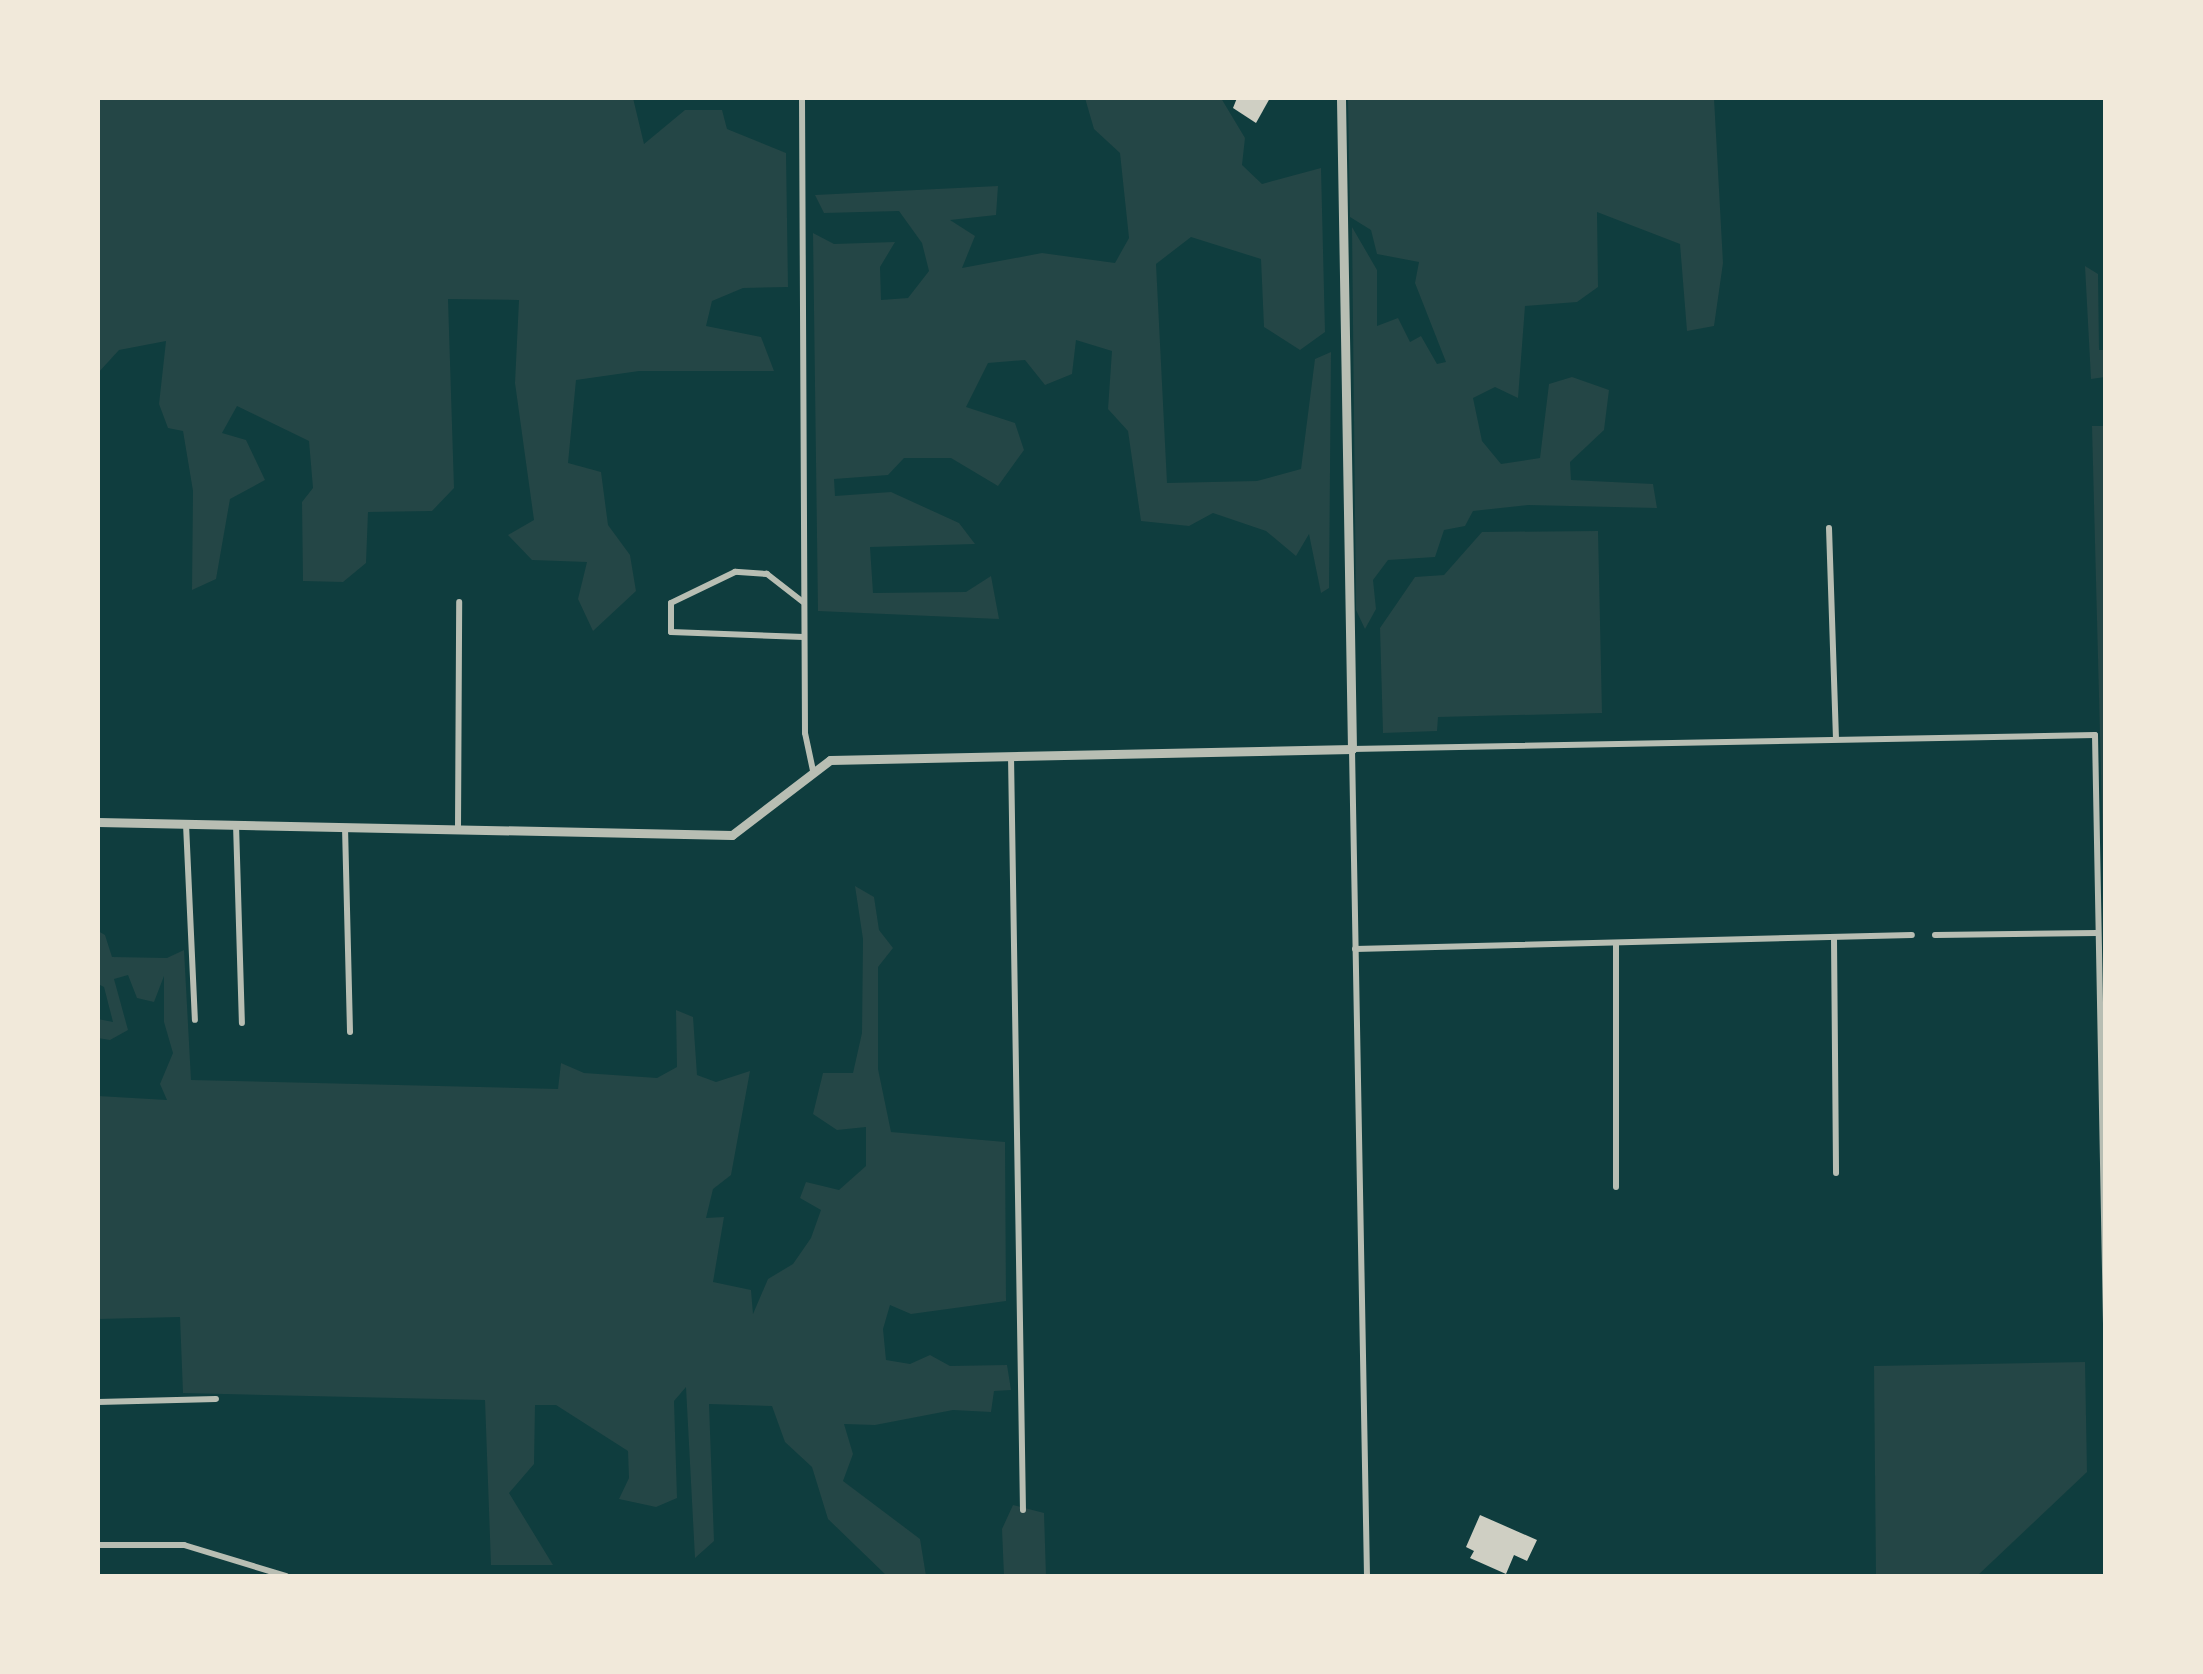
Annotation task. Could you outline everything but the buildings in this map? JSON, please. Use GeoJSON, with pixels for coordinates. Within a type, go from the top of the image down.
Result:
{"type":"FeatureCollection","features":[{"type":"Feature","properties":{"kind":"street"},"geometry":{"type":"LineString","coordinates":[[802,98],[805,733],[813,773]]}},
{"type":"Feature","properties":{"kind":"street"},"geometry":{"type":"LineString","coordinates":[[1341,98],[1368,1576]]}},
{"type":"Feature","properties":{"kind":"street"},"geometry":{"type":"LineString","coordinates":[[1829,528],[1836,738]]}},
{"type":"Feature","properties":{"kind":"street"},"geometry":{"type":"LineString","coordinates":[[804,602],[767,574],[736,572],[671,603],[670,632],[804,637]]}},
{"type":"Feature","properties":{"kind":"street"},"geometry":{"type":"LineString","coordinates":[[458,829],[460,602]]}},
{"type":"Feature","properties":{"kind":"street"},"geometry":{"type":"LineString","coordinates":[[98,822],[732,835],[830,760],[2095,735],[2106,1326]]}},
{"type":"Feature","properties":{"kind":"street"},"geometry":{"type":"LineString","coordinates":[[1011,756],[1023,1510]]}},
{"type":"Feature","properties":{"kind":"street"},"geometry":{"type":"LineString","coordinates":[[186,824],[195,1020]]}},
{"type":"Feature","properties":{"kind":"street"},"geometry":{"type":"LineString","coordinates":[[236,824],[242,1023]]}},
{"type":"Feature","properties":{"kind":"street"},"geometry":{"type":"LineString","coordinates":[[345,826],[350,1032]]}},
{"type":"Feature","properties":{"kind":"street"},"geometry":{"type":"LineString","coordinates":[[1935,935],[2097,933]]}},
{"type":"Feature","properties":{"kind":"street"},"geometry":{"type":"LineString","coordinates":[[1355,949],[1912,935]]}},
{"type":"Feature","properties":{"kind":"street"},"geometry":{"type":"LineString","coordinates":[[1834,939],[1836,1173]]}},
{"type":"Feature","properties":{"kind":"street"},"geometry":{"type":"LineString","coordinates":[[1616,944],[1616,1187]]}},
{"type":"Feature","properties":{"kind":"street"},"geometry":{"type":"LineString","coordinates":[[98,1402],[216,1400]]}},
{"type":"Feature","properties":{"kind":"street"},"geometry":{"type":"LineString","coordinates":[[98,1545],[184,1546],[286,1576]]}},
{"type":"Feature","properties":{"kind":"shaded area"},"geometry":{"type":"Polygon","coordinates":[[[98,98],[633,98],[644,144],[685,110],[722,110],[727,129],[786,153],[788,287],[743,288],[712,301],[706,326],[761,337],[774,371],[639,371],[576,380],[568,463],[601,472],[608,525],[630,555],[636,591],[593,631],[578,599],[587,562],[532,560],[508,535],[534,520],[515,383],[519,300],[448,299],[454,488],[432,511],[368,512],[366,563],[343,582],[303,581],[302,502],[313,488],[309,441],[237,406],[222,433],[246,440],[265,480],[230,499],[216,579],[192,590],[193,491],[183,431],[168,428],[159,404],[166,341],[119,350],[98,373],[98,98]]]}},
{"type":"Feature","properties":{"kind":"shaded area"},"geometry":{"type":"Polygon","coordinates":[[[1085,98],[1221,98],[1245,138],[1242,165],[1262,184],[1321,168],[1325,332],[1300,350],[1264,327],[1261,259],[1191,237],[1156,264],[1167,483],[1257,481],[1301,469],[1315,359],[1331,352],[1329,588],[1321,593],[1309,534],[1296,556],[1266,531],[1213,513],[1189,526],[1141,521],[1128,431],[1108,409],[1112,351],[1076,340],[1072,374],[1045,385],[1025,360],[988,363],[966,407],[1015,423],[1024,450],[998,486],[951,458],[904,458],[888,475],[834,479],[835,496],[891,492],[959,523],[975,544],[870,547],[873,593],[966,592],[991,576],[999,619],[818,611],[813,233],[834,244],[895,242],[880,267],[881,300],[908,298],[929,271],[922,243],[899,211],[824,213],[815,195],[998,186],[996,215],[950,220],[975,236],[962,268],[1042,253],[1115,263],[1129,238],[1120,153],[1094,129],[1085,98]]]}},
{"type":"Feature","properties":{"kind":"shaded area"},"geometry":{"type":"Polygon","coordinates":[[[1348,98],[1714,98],[1723,263],[1714,326],[1687,331],[1680,244],[1597,212],[1598,287],[1577,302],[1525,306],[1518,398],[1495,387],[1473,398],[1482,441],[1501,464],[1540,458],[1549,384],[1572,377],[1609,390],[1604,430],[1570,462],[1571,480],[1653,484],[1657,508],[1528,505],[1473,511],[1465,526],[1444,530],[1435,557],[1388,560],[1373,580],[1376,609],[1365,629],[1356,610],[1352,227],[1377,270],[1377,326],[1398,318],[1410,342],[1421,336],[1437,364],[1446,362],[1415,283],[1419,262],[1377,254],[1371,230],[1350,217],[1348,98]]]}},
{"type":"Feature","properties":{"kind":"shaded area"},"geometry":{"type":"Polygon","coordinates":[[[2085,266],[2098,274],[2099,350],[2105,350],[2105,377],[2091,379],[2085,266]]]}},
{"type":"Feature","properties":{"kind":"shaded area"},"geometry":{"type":"Polygon","coordinates":[[[2092,426],[2106,426],[2104,889],[2092,426]]]}},
{"type":"Feature","properties":{"kind":"shaded area"},"geometry":{"type":"Polygon","coordinates":[[[1598,531],[1602,713],[1438,717],[1437,731],[1383,733],[1380,628],[1415,577],[1444,575],[1482,532],[1598,531]]]}},
{"type":"Feature","properties":{"kind":"shaded area"},"geometry":{"type":"Polygon","coordinates":[[[855,886],[874,897],[879,930],[893,948],[878,967],[878,1069],[891,1132],[1005,1142],[1006,1301],[911,1314],[890,1305],[883,1329],[886,1360],[910,1364],[930,1355],[950,1366],[1007,1365],[1011,1390],[994,1391],[991,1412],[953,1410],[875,1425],[844,1424],[853,1454],[843,1481],[920,1539],[926,1576],[887,1576],[828,1519],[812,1467],[785,1442],[772,1406],[709,1404],[714,1541],[695,1558],[686,1387],[674,1401],[677,1498],[656,1507],[619,1499],[629,1478],[628,1451],[556,1405],[535,1405],[534,1464],[509,1493],[553,1565],[491,1565],[485,1400],[183,1393],[180,1317],[98,1319],[98,1096],[167,1100],[160,1084],[173,1053],[164,1022],[164,976],[154,1002],[137,998],[128,975],[114,979],[128,1030],[110,1040],[98,1038],[98,1019],[113,1022],[104,987],[98,984],[98,931],[105,935],[112,957],[167,958],[184,950],[191,1080],[558,1089],[561,1063],[584,1073],[657,1078],[677,1067],[676,1010],[693,1017],[697,1075],[716,1082],[750,1071],[731,1175],[713,1189],[706,1218],[724,1217],[713,1282],[751,1290],[753,1314],[768,1279],[793,1264],[811,1238],[821,1210],[800,1198],[806,1182],[839,1190],[866,1166],[866,1127],[837,1130],[813,1114],[823,1073],[853,1073],[862,1033],[863,939],[855,886]]]}},
{"type":"Feature","properties":{"kind":"shaded area"},"geometry":{"type":"Polygon","coordinates":[[[2085,1362],[2087,1472],[1977,1576],[1876,1576],[1874,1366],[2085,1362]]]}},
{"type":"Feature","properties":{"kind":"shaded area"},"geometry":{"type":"Polygon","coordinates":[[[1013,1505],[1044,1513],[1046,1576],[1004,1576],[1002,1529],[1013,1505]]]}}]}
